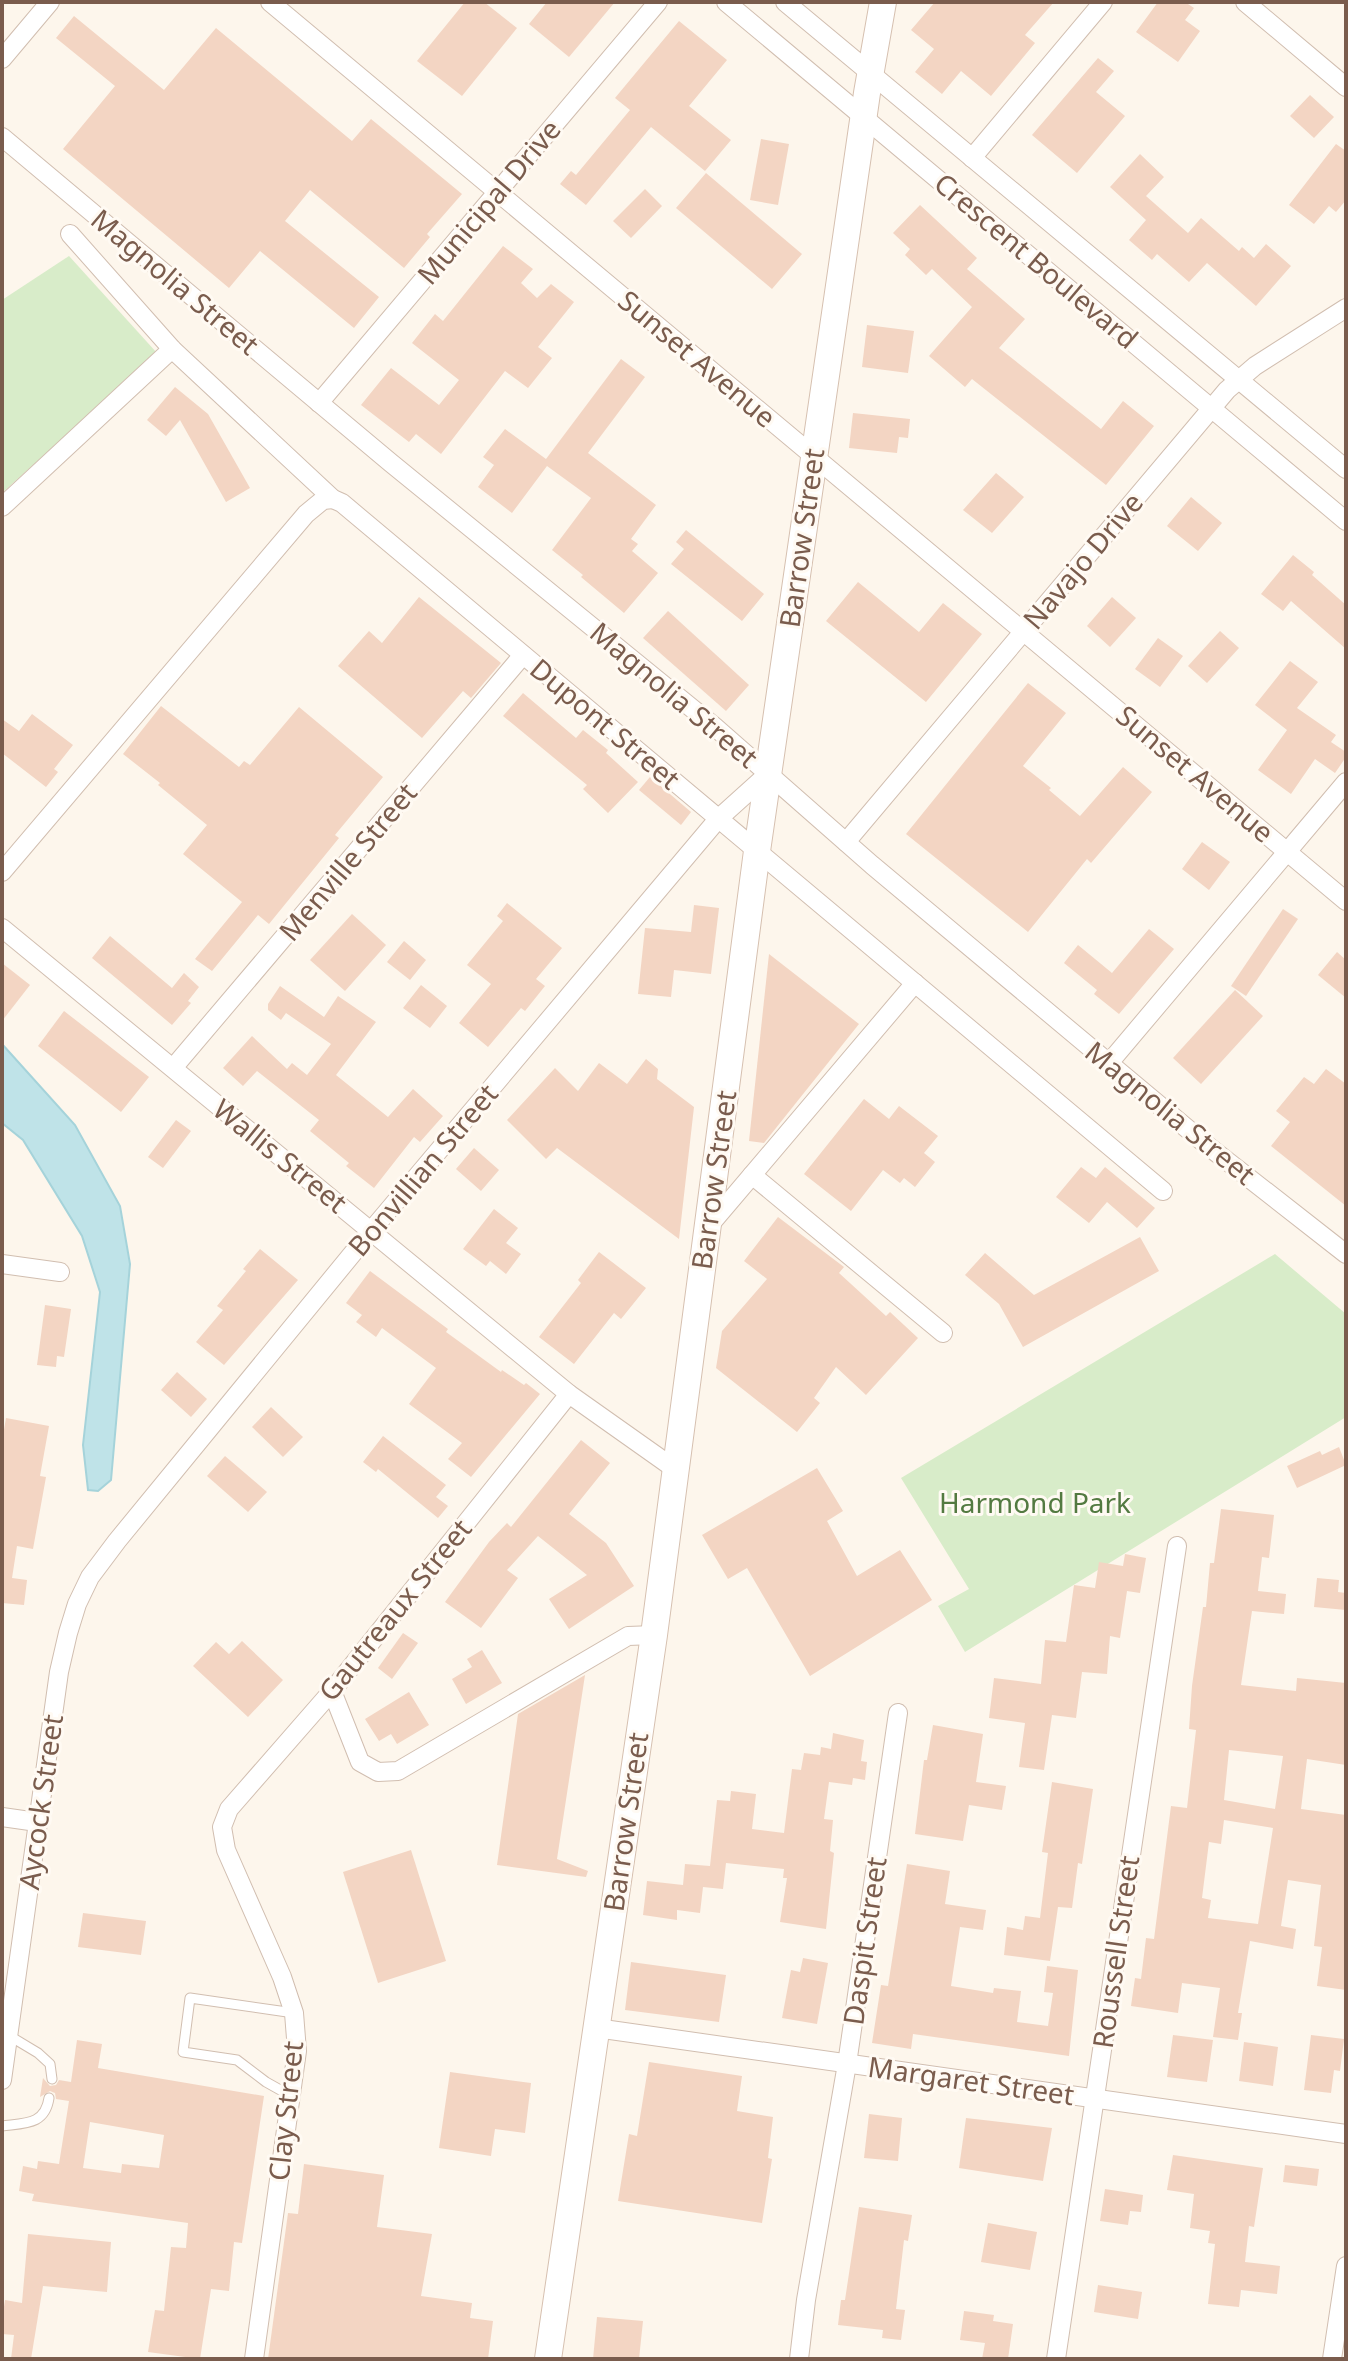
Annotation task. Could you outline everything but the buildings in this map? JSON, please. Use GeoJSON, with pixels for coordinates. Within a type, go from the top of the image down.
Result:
{"type":"FeatureCollection","features":[{"type":"Feature","properties":{"kind":"main road","name":"Barrow Street"},"geometry":{"type":"LineString","coordinates":[[548,2359],[654,1635],[757,851],[863,115],[883,2]]}},
{"type":"Feature","properties":{"kind":"street"},"geometry":{"type":"LineString","coordinates":[[2,59],[50,2]]}},
{"type":"Feature","properties":{"kind":"street","name":"Sunset Avenue"},"geometry":{"type":"LineString","coordinates":[[270,2],[1346,901]]}},
{"type":"Feature","properties":{"kind":"street","name":"Municipal Drive"},"geometry":{"type":"LineString","coordinates":[[319,403],[658,2]]}},
{"type":"Feature","properties":{"kind":"street","name":"Crescent Boulevard"},"geometry":{"type":"LineString","coordinates":[[726,2],[1346,521]]}},
{"type":"Feature","properties":{"kind":"street","name":"Crescent Boulevard"},"geometry":{"type":"LineString","coordinates":[[785,2],[1346,469]]}},
{"type":"Feature","properties":{"kind":"street"},"geometry":{"type":"LineString","coordinates":[[972,158],[1103,2]]}},
{"type":"Feature","properties":{"kind":"street"},"geometry":{"type":"LineString","coordinates":[[1245,2],[1346,87]]}},
{"type":"Feature","properties":{"kind":"street","name":"Magnolia Street"},"geometry":{"type":"LineString","coordinates":[[2,137],[319,403],[715,727],[846,842],[1208,1146],[1346,1254]]}},
{"type":"Feature","properties":{"kind":"street","name":"Dupont Street"},"geometry":{"type":"LineString","coordinates":[[70,234],[172,349],[333,499],[342,503],[1163,1191]]}},
{"type":"Feature","properties":{"kind":"street","name":"Navajo Drive"},"geometry":{"type":"LineString","coordinates":[[846,842],[1212,407],[1255,366],[1346,308]]}},
{"type":"Feature","properties":{"kind":"street"},"geometry":{"type":"LineString","coordinates":[[2,507],[172,349]]}},
{"type":"Feature","properties":{"kind":"street"},"geometry":{"type":"LineString","coordinates":[[2,872],[306,514],[323,500],[333,499]]}},
{"type":"Feature","properties":{"kind":"street","name":"Menville Street"},"geometry":{"type":"LineString","coordinates":[[173,1068],[523,655]]}},
{"type":"Feature","properties":{"kind":"street","name":"Bonvillian Street"},"geometry":{"type":"LineString","coordinates":[[90,1577],[371,1231],[718,819],[768,774]]}},
{"type":"Feature","properties":{"kind":"street"},"geometry":{"type":"LineString","coordinates":[[1109,1063],[1346,782]]}},
{"type":"Feature","properties":{"kind":"street","name":"Wallis Street"},"geometry":{"type":"LineString","coordinates":[[2,928],[569,1394],[675,1469]]}},
{"type":"Feature","properties":{"kind":"street"},"geometry":{"type":"LineString","coordinates":[[708,1227],[915,983]]}},
{"type":"Feature","properties":{"kind":"street"},"geometry":{"type":"LineString","coordinates":[[752,1175],[943,1333]]}},
{"type":"Feature","properties":{"kind":"street"},"geometry":{"type":"LineString","coordinates":[[2,1264],[60,1272]]}},
{"type":"Feature","properties":{"kind":"street","name":"Gautreaux Street"},"geometry":{"type":"LineString","coordinates":[[222,1827],[229,1809],[242,1792],[332,1691],[569,1394]]}},
{"type":"Feature","properties":{"kind":"street","name":"Roussell Street"},"geometry":{"type":"LineString","coordinates":[[1056,2359],[1177,1546]]}},
{"type":"Feature","properties":{"kind":"street","name":"Aycock Street"},"geometry":{"type":"LineString","coordinates":[[2,2080],[37,1822],[68,1633],[90,1577]]}},
{"type":"Feature","properties":{"kind":"street"},"geometry":{"type":"LineString","coordinates":[[332,1691],[360,1762],[378,1772],[398,1771],[628,1636],[654,1635]]}},
{"type":"Feature","properties":{"kind":"street","name":"Daspit Street"},"geometry":{"type":"LineString","coordinates":[[799,2359],[806,2300],[847,2064],[898,1713]]}},
{"type":"Feature","properties":{"kind":"street"},"geometry":{"type":"LineString","coordinates":[[2,1817],[37,1822]]}},
{"type":"Feature","properties":{"kind":"street","name":"Clay Street"},"geometry":{"type":"LineString","coordinates":[[222,1827],[226,1850],[282,1977],[294,2013],[297,2051],[254,2359]]}},
{"type":"Feature","properties":{"kind":"street","name":"Margaret Street"},"geometry":{"type":"LineString","coordinates":[[596,2028],[1346,2134]]}},
{"type":"Feature","properties":{"kind":"street"},"geometry":{"type":"LineString","coordinates":[[1332,2359],[1346,2266]]}},
{"type":"Feature","properties":{"kind":"lane"},"geometry":{"type":"LineString","coordinates":[[291,2096],[237,2060],[183,2052],[190,1998],[294,2013]]}},
{"type":"Feature","properties":{"kind":"lane"},"geometry":{"type":"LineString","coordinates":[[8,2035],[50,2064],[52,2079]]}},
{"type":"Feature","properties":{"kind":"lane"},"geometry":{"type":"LineString","coordinates":[[2,2126],[40,2119],[47,2111],[49,2098]]}},
{"type":"Feature","properties":{"kind":"green space"},"geometry":{"type":"Polygon","coordinates":[[[69,256],[157,353],[2,493],[2,300],[69,256]]]}},
{"type":"Feature","properties":{"kind":"green space","name":"Harmond Park"},"geometry":{"type":"Polygon","coordinates":[[[1275,1254],[1346,1314],[1346,1417],[965,1652],[938,1606],[969,1589],[901,1478],[1275,1254]]]}},
{"type":"Feature","properties":{"kind":"water"},"geometry":{"type":"Polygon","coordinates":[[[2,1044],[75,1125],[120,1206],[130,1264],[111,1480],[98,1491],[88,1490],[83,1445],[100,1292],[82,1236],[23,1140],[2,1123],[2,1044]]]}}]}
